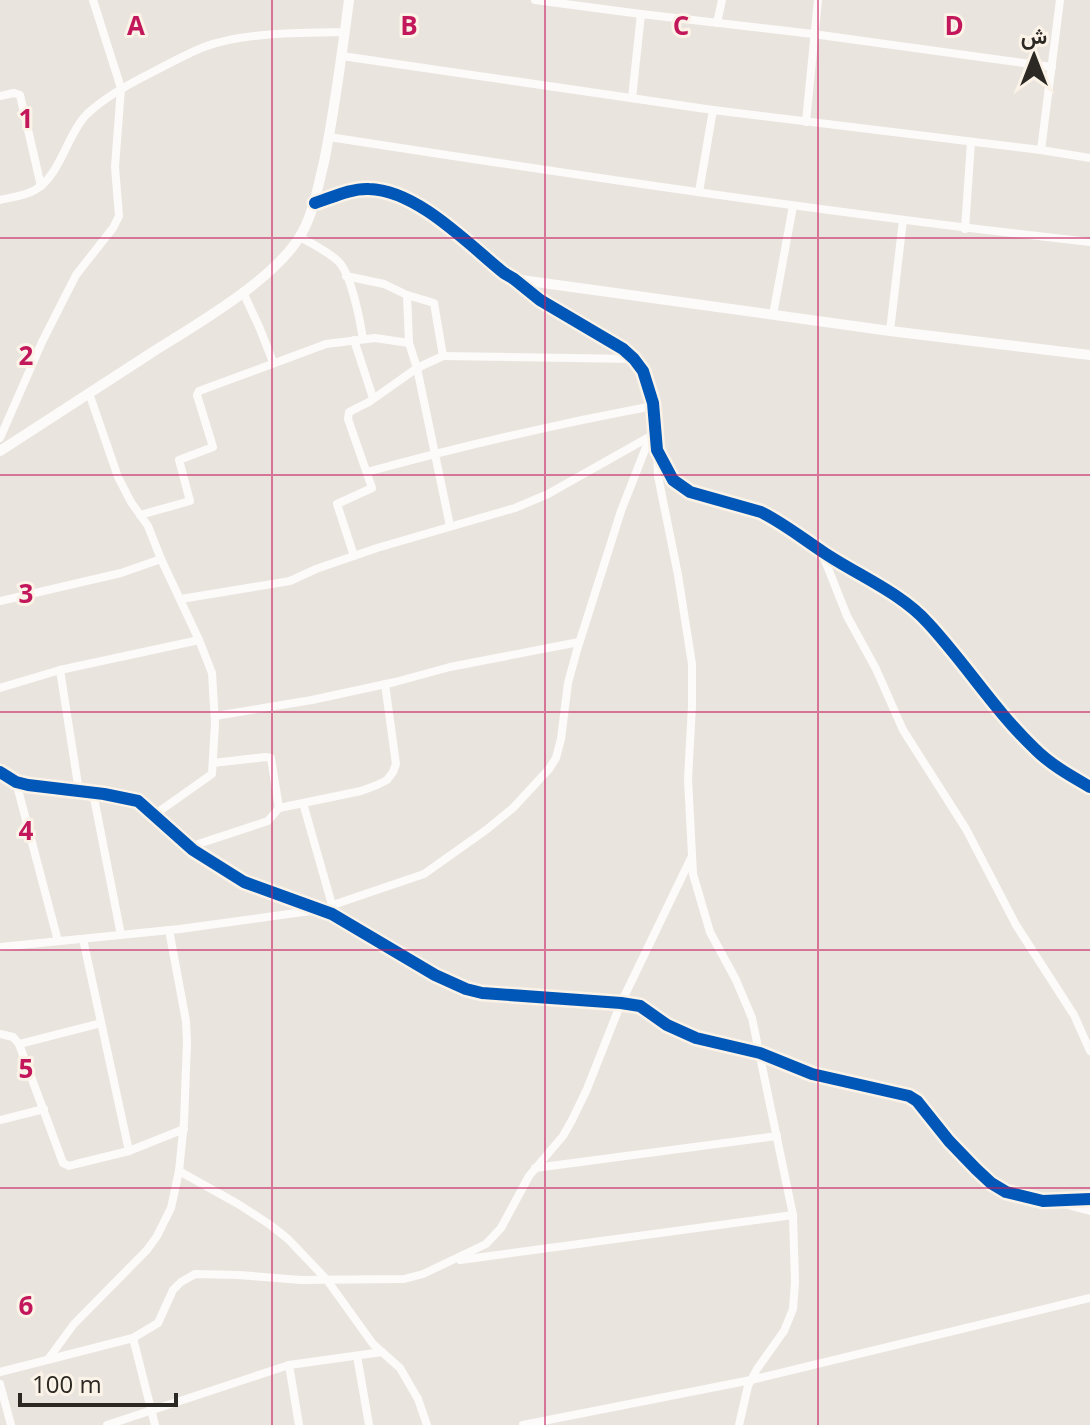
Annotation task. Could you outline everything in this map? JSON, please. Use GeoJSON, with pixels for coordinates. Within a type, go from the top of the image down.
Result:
{"type":"FeatureCollection","features":[{"type":"Feature","properties":{"kind":"street"},"geometry":{"type":"LineString","coordinates":[[0,438],[42,342],[76,275],[118,221],[115,156],[121,88],[93,0]]}},
{"type":"Feature","properties":{"kind":"street"},"geometry":{"type":"LineString","coordinates":[[0,451],[243,292],[286,255],[300,237],[315,203],[329,137],[349,0]]}},
{"type":"Feature","properties":{"kind":"street"},"geometry":{"type":"LineString","coordinates":[[535,0],[1052,67]]}},
{"type":"Feature","properties":{"kind":"street"},"geometry":{"type":"LineString","coordinates":[[717,23],[722,0]]}},
{"type":"Feature","properties":{"kind":"street"},"geometry":{"type":"LineString","coordinates":[[806,122],[818,0]]}},
{"type":"Feature","properties":{"kind":"street"},"geometry":{"type":"LineString","coordinates":[[1041,150],[1060,0]]}},
{"type":"Feature","properties":{"kind":"street"},"geometry":{"type":"LineString","coordinates":[[632,98],[641,14]]}},
{"type":"Feature","properties":{"kind":"street"},"geometry":{"type":"LineString","coordinates":[[0,200],[29,193],[41,186],[85,116],[121,88],[200,49],[269,35],[345,32]]}},
{"type":"Feature","properties":{"kind":"street"},"geometry":{"type":"LineString","coordinates":[[342,56],[713,110],[1090,158]]}},
{"type":"Feature","properties":{"kind":"street"},"geometry":{"type":"LineString","coordinates":[[0,96],[20,95],[41,186]]}},
{"type":"Feature","properties":{"kind":"street"},"geometry":{"type":"LineString","coordinates":[[699,192],[713,110]]}},
{"type":"Feature","properties":{"kind":"street"},"geometry":{"type":"LineString","coordinates":[[329,137],[793,206],[1090,242]]}},
{"type":"Feature","properties":{"kind":"street"},"geometry":{"type":"LineString","coordinates":[[965,229],[971,142]]}},
{"type":"Feature","properties":{"kind":"street"},"geometry":{"type":"LineString","coordinates":[[315,203],[371,188],[409,201],[439,220],[540,300],[623,349],[643,371],[653,406],[653,435],[657,450],[668,474],[681,487],[761,512],[921,616],[1033,747],[1064,772],[1090,787]]}},
{"type":"Feature","properties":{"kind":"street"},"geometry":{"type":"LineString","coordinates":[[773,315],[793,206]]}},
{"type":"Feature","properties":{"kind":"street"},"geometry":{"type":"LineString","coordinates":[[890,331],[903,220]]}},
{"type":"Feature","properties":{"kind":"street"},"geometry":{"type":"LineString","coordinates":[[300,237],[339,262],[346,276],[359,315],[358,340],[373,398]]}},
{"type":"Feature","properties":{"kind":"street"},"geometry":{"type":"LineString","coordinates":[[346,276],[384,284],[436,305],[443,356]]}},
{"type":"Feature","properties":{"kind":"street"},"geometry":{"type":"LineString","coordinates":[[514,279],[1090,355]]}},
{"type":"Feature","properties":{"kind":"street"},"geometry":{"type":"LineString","coordinates":[[243,292],[273,362]]}},
{"type":"Feature","properties":{"kind":"street"},"geometry":{"type":"LineString","coordinates":[[407,295],[409,343],[450,526]]}},
{"type":"Feature","properties":{"kind":"street"},"geometry":{"type":"LineString","coordinates":[[140,515],[190,501],[179,460],[213,447],[198,392],[316,346],[379,338],[409,343]]}},
{"type":"Feature","properties":{"kind":"street"},"geometry":{"type":"LineString","coordinates":[[354,556],[337,504],[372,489],[348,415],[352,410],[417,368],[443,356],[634,359]]}},
{"type":"Feature","properties":{"kind":"street"},"geometry":{"type":"LineString","coordinates":[[89,393],[118,477],[148,526],[212,673],[215,716],[211,776],[154,815]]}},
{"type":"Feature","properties":{"kind":"street"},"geometry":{"type":"LineString","coordinates":[[367,472],[582,419],[653,406]]}},
{"type":"Feature","properties":{"kind":"street"},"geometry":{"type":"LineString","coordinates":[[181,599],[278,584],[354,556],[515,508],[653,435]]}},
{"type":"Feature","properties":{"kind":"street"},"geometry":{"type":"LineString","coordinates":[[0,947],[169,930],[318,910],[424,874],[486,830],[513,808],[556,758],[568,683],[579,642],[621,511],[653,435]]}},
{"type":"Feature","properties":{"kind":"street"},"geometry":{"type":"LineString","coordinates":[[657,450],[658,476],[692,664],[688,779],[693,874],[710,932],[750,1009],[793,1215],[793,1309],[784,1331],[751,1380],[739,1425]]}},
{"type":"Feature","properties":{"kind":"street"},"geometry":{"type":"LineString","coordinates":[[821,551],[850,622],[876,669],[903,730],[966,829],[1016,925],[1074,1015],[1090,1051]]}},
{"type":"Feature","properties":{"kind":"street"},"geometry":{"type":"LineString","coordinates":[[0,601],[121,573],[161,559]]}},
{"type":"Feature","properties":{"kind":"street"},"geometry":{"type":"LineString","coordinates":[[0,688],[60,670],[199,640]]}},
{"type":"Feature","properties":{"kind":"street"},"geometry":{"type":"LineString","coordinates":[[215,716],[312,700],[450,667],[579,642]]}},
{"type":"Feature","properties":{"kind":"street"},"geometry":{"type":"LineString","coordinates":[[60,670],[79,791]]}},
{"type":"Feature","properties":{"kind":"street"},"geometry":{"type":"LineString","coordinates":[[189,847],[268,821],[279,808],[369,788],[387,780],[396,764],[385,684]]}},
{"type":"Feature","properties":{"kind":"street"},"geometry":{"type":"LineString","coordinates":[[213,763],[271,758],[279,808]]}},
{"type":"Feature","properties":{"kind":"street"},"geometry":{"type":"LineString","coordinates":[[0,772],[28,785],[138,801],[189,847],[244,882],[332,914],[435,975],[466,989],[482,993],[640,1006],[678,1032],[760,1053],[812,1074],[909,1096],[991,1183],[1018,1196],[1090,1211]]}},
{"type":"Feature","properties":{"kind":"street"},"geometry":{"type":"LineString","coordinates":[[16,782],[58,941]]}},
{"type":"Feature","properties":{"kind":"street"},"geometry":{"type":"LineString","coordinates":[[93,793],[121,935]]}},
{"type":"Feature","properties":{"kind":"street"},"geometry":{"type":"LineString","coordinates":[[303,803],[332,905]]}},
{"type":"Feature","properties":{"kind":"street"},"geometry":{"type":"LineString","coordinates":[[0,1372],[133,1338],[158,1323],[173,1290],[195,1274],[301,1280],[404,1279],[454,1261],[486,1244],[501,1228],[535,1168],[563,1136],[572,1120],[621,1003],[692,855]]}},
{"type":"Feature","properties":{"kind":"street"},"geometry":{"type":"LineString","coordinates":[[49,1359],[74,1324],[147,1250],[171,1208],[179,1171],[187,1074],[186,1021],[169,930]]}},
{"type":"Feature","properties":{"kind":"street"},"geometry":{"type":"LineString","coordinates":[[83,939],[129,1151]]}},
{"type":"Feature","properties":{"kind":"street"},"geometry":{"type":"LineString","coordinates":[[19,1044],[101,1023]]}},
{"type":"Feature","properties":{"kind":"street"},"geometry":{"type":"LineString","coordinates":[[0,1034],[13,1037],[19,1044],[63,1163],[69,1166],[129,1151],[184,1129]]}},
{"type":"Feature","properties":{"kind":"street"},"geometry":{"type":"LineString","coordinates":[[0,1120],[44,1109]]}},
{"type":"Feature","properties":{"kind":"street"},"geometry":{"type":"LineString","coordinates":[[535,1168],[777,1136]]}},
{"type":"Feature","properties":{"kind":"street"},"geometry":{"type":"LineString","coordinates":[[179,1171],[269,1224],[288,1239],[327,1280],[369,1338],[400,1368],[418,1399],[427,1425]]}},
{"type":"Feature","properties":{"kind":"street"},"geometry":{"type":"LineString","coordinates":[[1056,1202],[1090,1199]]}},
{"type":"Feature","properties":{"kind":"street"},"geometry":{"type":"LineString","coordinates":[[454,1261],[793,1215]]}},
{"type":"Feature","properties":{"kind":"street"},"geometry":{"type":"LineString","coordinates":[[523,1425],[751,1380],[1090,1298]]}},
{"type":"Feature","properties":{"kind":"street"},"geometry":{"type":"LineString","coordinates":[[133,1338],[155,1425]]}},
{"type":"Feature","properties":{"kind":"street"},"geometry":{"type":"LineString","coordinates":[[107,1425],[289,1365],[382,1352]]}},
{"type":"Feature","properties":{"kind":"street"},"geometry":{"type":"LineString","coordinates":[[357,1356],[369,1425]]}},
{"type":"Feature","properties":{"kind":"street"},"geometry":{"type":"LineString","coordinates":[[289,1365],[299,1425]]}},
{"type":"Feature","properties":{"kind":"street"},"geometry":{"type":"LineString","coordinates":[[0,1384],[11,1425]]}},
{"type":"Feature","properties":{"kind":"cycle path"},"geometry":{"type":"LineString","coordinates":[[315,203],[362,189],[405,198],[441,220],[540,300],[623,349],[643,371],[653,403],[657,450],[673,480],[690,492],[761,512],[905,602],[928,623],[1035,749],[1090,787]]}},
{"type":"Feature","properties":{"kind":"cycle path"},"geometry":{"type":"LineString","coordinates":[[0,772],[28,785],[138,801],[193,850],[244,882],[332,914],[435,975],[466,989],[482,993],[640,1006],[667,1025],[696,1038],[760,1053],[812,1074],[909,1096],[917,1101],[976,1169],[1006,1192],[1043,1201],[1090,1199]]}}]}
